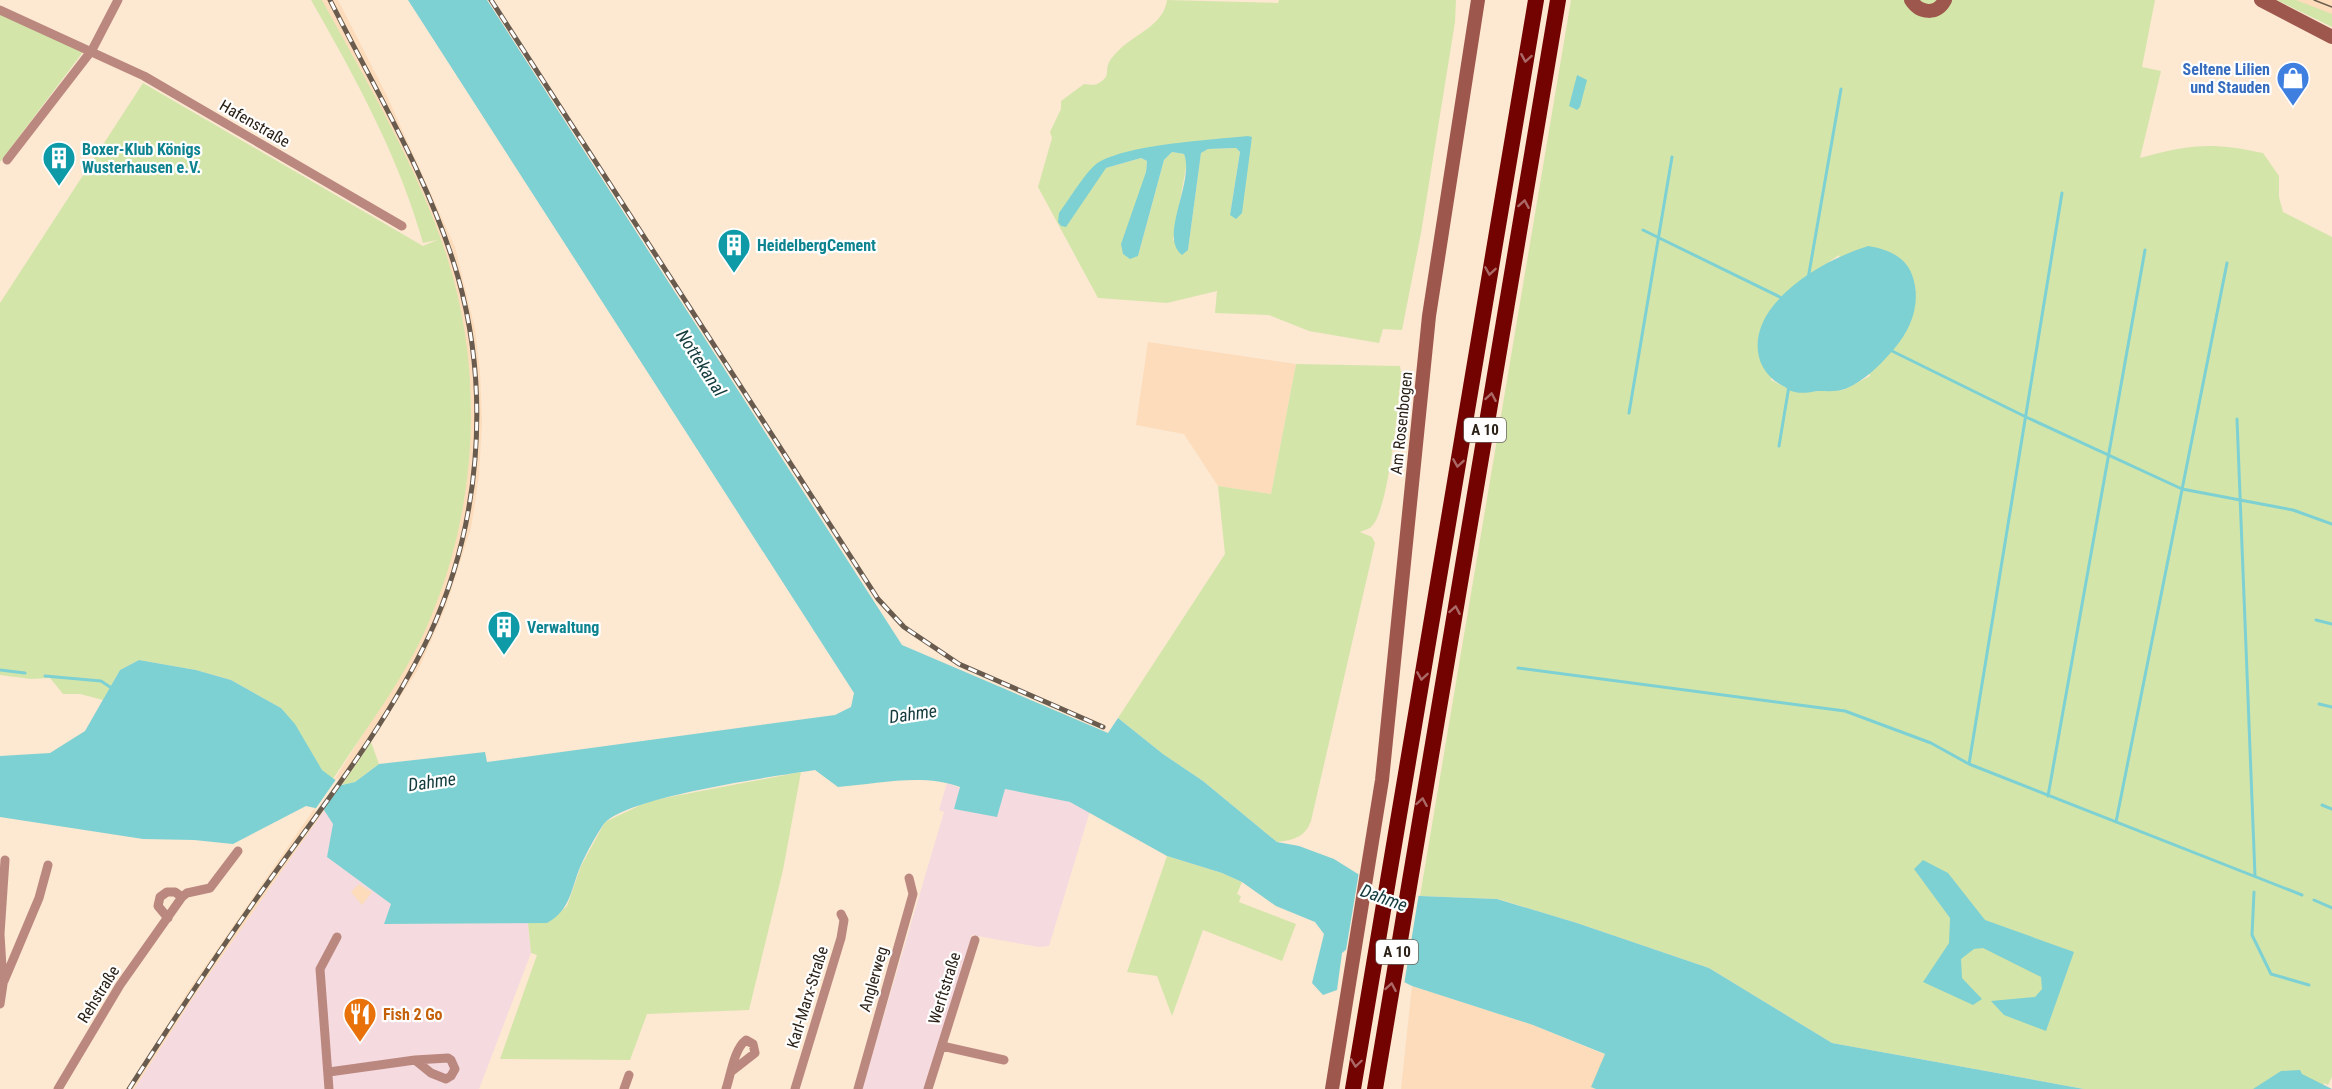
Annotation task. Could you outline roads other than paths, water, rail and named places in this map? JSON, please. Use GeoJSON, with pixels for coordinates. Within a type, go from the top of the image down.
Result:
{"type":"FeatureCollection","features":[{"type":"Feature","properties":{"kind":"highway","name":"A 10"},"geometry":{"type":"LineString","coordinates":[[1353,1089],[1536,0]]}},
{"type":"Feature","properties":{"kind":"highway","name":"A 10"},"geometry":{"type":"LineString","coordinates":[[1375,1089],[1558,0]]}},
{"type":"Feature","properties":{"kind":"main road","name":"Am Rosenbogen"},"geometry":{"type":"LineString","coordinates":[[1332,1089],[1371,851],[1389,723],[1429,316],[1478,0]]}},
{"type":"Feature","properties":{"kind":"main road"},"geometry":{"type":"LineString","coordinates":[[1911,0],[1917,8],[1927,11],[1937,9],[1945,0]]}},
{"type":"Feature","properties":{"kind":"main road"},"geometry":{"type":"LineString","coordinates":[[2261,0],[2332,37]]}},
{"type":"Feature","properties":{"kind":"street"},"geometry":{"type":"LineString","coordinates":[[7,160],[92,50],[118,0]]}},
{"type":"Feature","properties":{"kind":"street","name":"Hafenstraße"},"geometry":{"type":"LineString","coordinates":[[0,9],[144,76],[402,226]]}},
{"type":"Feature","properties":{"kind":"street"},"geometry":{"type":"LineString","coordinates":[[168,918],[158,906],[160,897],[167,892],[175,892],[182,897],[187,893],[210,888],[238,851]]}},
{"type":"Feature","properties":{"kind":"street"},"geometry":{"type":"LineString","coordinates":[[0,1004],[3,984],[0,934],[5,860]]}},
{"type":"Feature","properties":{"kind":"street"},"geometry":{"type":"LineString","coordinates":[[3,984],[39,898],[48,865]]}},
{"type":"Feature","properties":{"kind":"street","name":"Anglerweg"},"geometry":{"type":"LineString","coordinates":[[858,1089],[913,894],[909,878]]}},
{"type":"Feature","properties":{"kind":"street","name":"Rehstraße"},"geometry":{"type":"LineString","coordinates":[[58,1089],[120,985],[182,897]]}},
{"type":"Feature","properties":{"kind":"street","name":"Karl-Marx-Straße"},"geometry":{"type":"LineString","coordinates":[[795,1089],[842,938],[844,920],[841,915]]}},
{"type":"Feature","properties":{"kind":"street"},"geometry":{"type":"LineString","coordinates":[[329,1089],[320,969],[337,937]]}},
{"type":"Feature","properties":{"kind":"street","name":"Werftstraße"},"geometry":{"type":"LineString","coordinates":[[928,1089],[975,940]]}},
{"type":"Feature","properties":{"kind":"street","name":"Werftstraße"},"geometry":{"type":"LineString","coordinates":[[942,1046],[1004,1060]]}},
{"type":"Feature","properties":{"kind":"street"},"geometry":{"type":"LineString","coordinates":[[329,1072],[415,1060]]}},
{"type":"Feature","properties":{"kind":"street"},"geometry":{"type":"LineString","coordinates":[[726,1089],[732,1071]]}},
{"type":"Feature","properties":{"kind":"street"},"geometry":{"type":"LineString","coordinates":[[624,1089],[629,1075]]}},
{"type":"Feature","properties":{"kind":"water"},"geometry":{"type":"Polygon","coordinates":[[[408,0],[487,0],[902,645],[1108,733],[1118,718],[1163,754],[1203,781],[1277,842],[1299,846],[1334,859],[1374,884],[1420,896],[1497,899],[1577,923],[1709,968],[1832,1043],[2084,1089],[1596,1089],[1591,1087],[1605,1054],[1533,1025],[1404,982],[1408,954],[1360,938],[1342,953],[1337,990],[1323,995],[1312,983],[1324,934],[1315,922],[1276,906],[1242,882],[1222,873],[1167,856],[1070,802],[1005,789],[997,817],[954,809],[960,787],[945,783],[915,780],[838,787],[815,770],[702,789],[639,805],[616,815],[603,825],[581,865],[566,905],[555,918],[547,923],[384,924],[391,904],[327,857],[333,824],[324,810],[306,806],[233,844],[194,840],[143,839],[0,817],[0,756],[50,753],[85,731],[120,670],[139,660],[196,670],[231,680],[281,708],[295,724],[322,770],[342,785],[355,782],[379,764],[485,752],[487,762],[835,715],[851,707],[854,693],[408,0]]]}},
{"type":"Feature","properties":{"kind":"water"},"geometry":{"type":"Polygon","coordinates":[[[1577,75],[1587,80],[1580,107],[1577,110],[1569,106],[1577,75]]]}},
{"type":"Feature","properties":{"kind":"water"},"geometry":{"type":"Polygon","coordinates":[[[1252,137],[1242,213],[1236,219],[1230,215],[1240,152],[1236,148],[1208,149],[1201,153],[1188,250],[1182,255],[1176,247],[1174,236],[1185,179],[1184,154],[1172,152],[1164,160],[1138,256],[1130,259],[1123,254],[1121,244],[1146,172],[1147,161],[1141,158],[1106,168],[1066,227],[1061,226],[1058,222],[1059,213],[1084,178],[1099,162],[1130,151],[1150,147],[1252,137]]]}},
{"type":"Feature","properties":{"kind":"water"},"geometry":{"type":"Polygon","coordinates":[[[1868,246],[1885,250],[1899,257],[1913,277],[1916,303],[1908,328],[1883,361],[1866,377],[1853,385],[1835,391],[1801,393],[1790,391],[1772,379],[1760,360],[1758,339],[1766,316],[1782,296],[1804,277],[1829,262],[1868,246]]]}},
{"type":"Feature","properties":{"kind":"water"},"geometry":{"type":"Polygon","coordinates":[[[1923,860],[1948,873],[1985,920],[2074,952],[2046,1031],[2004,1015],[1991,1001],[2035,997],[2042,989],[2041,977],[1983,948],[1974,949],[1961,959],[1962,978],[1982,999],[1973,1005],[1923,982],[1949,943],[1950,918],[1914,869],[1923,860]]]}},
{"type":"Feature","properties":{"kind":"water"},"geometry":{"type":"Polygon","coordinates":[[[2300,1070],[2302,1074],[2332,1089],[2253,1089],[2281,1071],[2300,1070]]]}},
{"type":"Feature","properties":{"kind":"waterway"},"geometry":{"type":"LineString","coordinates":[[1808,279],[1841,89]]}},
{"type":"Feature","properties":{"kind":"waterway"},"geometry":{"type":"LineString","coordinates":[[1629,413],[1672,157]]}},
{"type":"Feature","properties":{"kind":"waterway"},"geometry":{"type":"LineString","coordinates":[[1969,764],[2062,193]]}},
{"type":"Feature","properties":{"kind":"waterway"},"geometry":{"type":"LineString","coordinates":[[1643,230],[1784,299]]}},
{"type":"Feature","properties":{"kind":"waterway"},"geometry":{"type":"LineString","coordinates":[[2048,796],[2145,250]]}},
{"type":"Feature","properties":{"kind":"waterway"},"geometry":{"type":"LineString","coordinates":[[2116,822],[2227,263]]}},
{"type":"Feature","properties":{"kind":"waterway"},"geometry":{"type":"LineString","coordinates":[[1890,350],[2026,417],[2182,489],[2293,510],[2332,524]]}},
{"type":"Feature","properties":{"kind":"waterway"},"geometry":{"type":"LineString","coordinates":[[1779,446],[1789,386]]}},
{"type":"Feature","properties":{"kind":"waterway"},"geometry":{"type":"LineString","coordinates":[[2237,419],[2255,876]]}},
{"type":"Feature","properties":{"kind":"waterway"},"geometry":{"type":"LineString","coordinates":[[2316,620],[2332,624]]}},
{"type":"Feature","properties":{"kind":"waterway"},"geometry":{"type":"LineString","coordinates":[[1518,668],[1845,711],[1931,743],[1969,764],[2302,895]]}},
{"type":"Feature","properties":{"kind":"waterway"},"geometry":{"type":"LineString","coordinates":[[0,670],[25,673]]}},
{"type":"Feature","properties":{"kind":"waterway"},"geometry":{"type":"LineString","coordinates":[[45,676],[101,681],[113,689]]}},
{"type":"Feature","properties":{"kind":"waterway"},"geometry":{"type":"LineString","coordinates":[[2319,704],[2332,707]]}},
{"type":"Feature","properties":{"kind":"waterway"},"geometry":{"type":"LineString","coordinates":[[2322,805],[2332,809]]}},
{"type":"Feature","properties":{"kind":"waterway"},"geometry":{"type":"LineString","coordinates":[[2254,892],[2252,935],[2271,974],[2309,985]]}},
{"type":"Feature","properties":{"kind":"waterway"},"geometry":{"type":"LineString","coordinates":[[2314,900],[2332,908]]}},
{"type":"Feature","properties":{"kind":"tram line"},"geometry":{"type":"LineString","coordinates":[[2314,0],[2332,7]]}},
{"type":"Feature","properties":{"kind":"railway"},"geometry":{"type":"LineString","coordinates":[[129,1089],[215,958],[355,762],[395,700],[429,636],[446,594],[460,550],[469,505],[475,459],[477,413],[475,367],[458,277],[433,205],[417,170],[330,0]]}},
{"type":"Feature","properties":{"kind":"railway"},"geometry":{"type":"LineString","coordinates":[[491,0],[878,599],[904,627],[959,664],[1103,727]]}},
{"type":"Feature","properties":{"kind":"place","name":"Seltene Lilien und Stauden"},"geometry":{"type":"Point","coordinates":[2293,107]}},
{"type":"Feature","properties":{"kind":"place","name":"Boxer-Klub Königs Wusterhausen e.V."},"geometry":{"type":"Point","coordinates":[59,187]}},
{"type":"Feature","properties":{"kind":"place","name":"HeidelbergCement"},"geometry":{"type":"Point","coordinates":[734,274]}},
{"type":"Feature","properties":{"kind":"place","name":"Verwaltung"},"geometry":{"type":"Point","coordinates":[504,656]}},
{"type":"Feature","properties":{"kind":"place","name":"Fish 2 Go"},"geometry":{"type":"Point","coordinates":[360,1043]}},
{"type":"Feature","properties":{"kind":"water label","name":"Nottekanal"},"geometry":{"type":"Point","coordinates":[701,363]}},
{"type":"Feature","properties":{"kind":"water label","name":"Dahme"},"geometry":{"type":"Point","coordinates":[913,714]}},
{"type":"Feature","properties":{"kind":"water label","name":"Dahme"},"geometry":{"type":"Point","coordinates":[432,782]}},
{"type":"Feature","properties":{"kind":"water label","name":"Dahme"},"geometry":{"type":"Point","coordinates":[1384,898]}}]}
